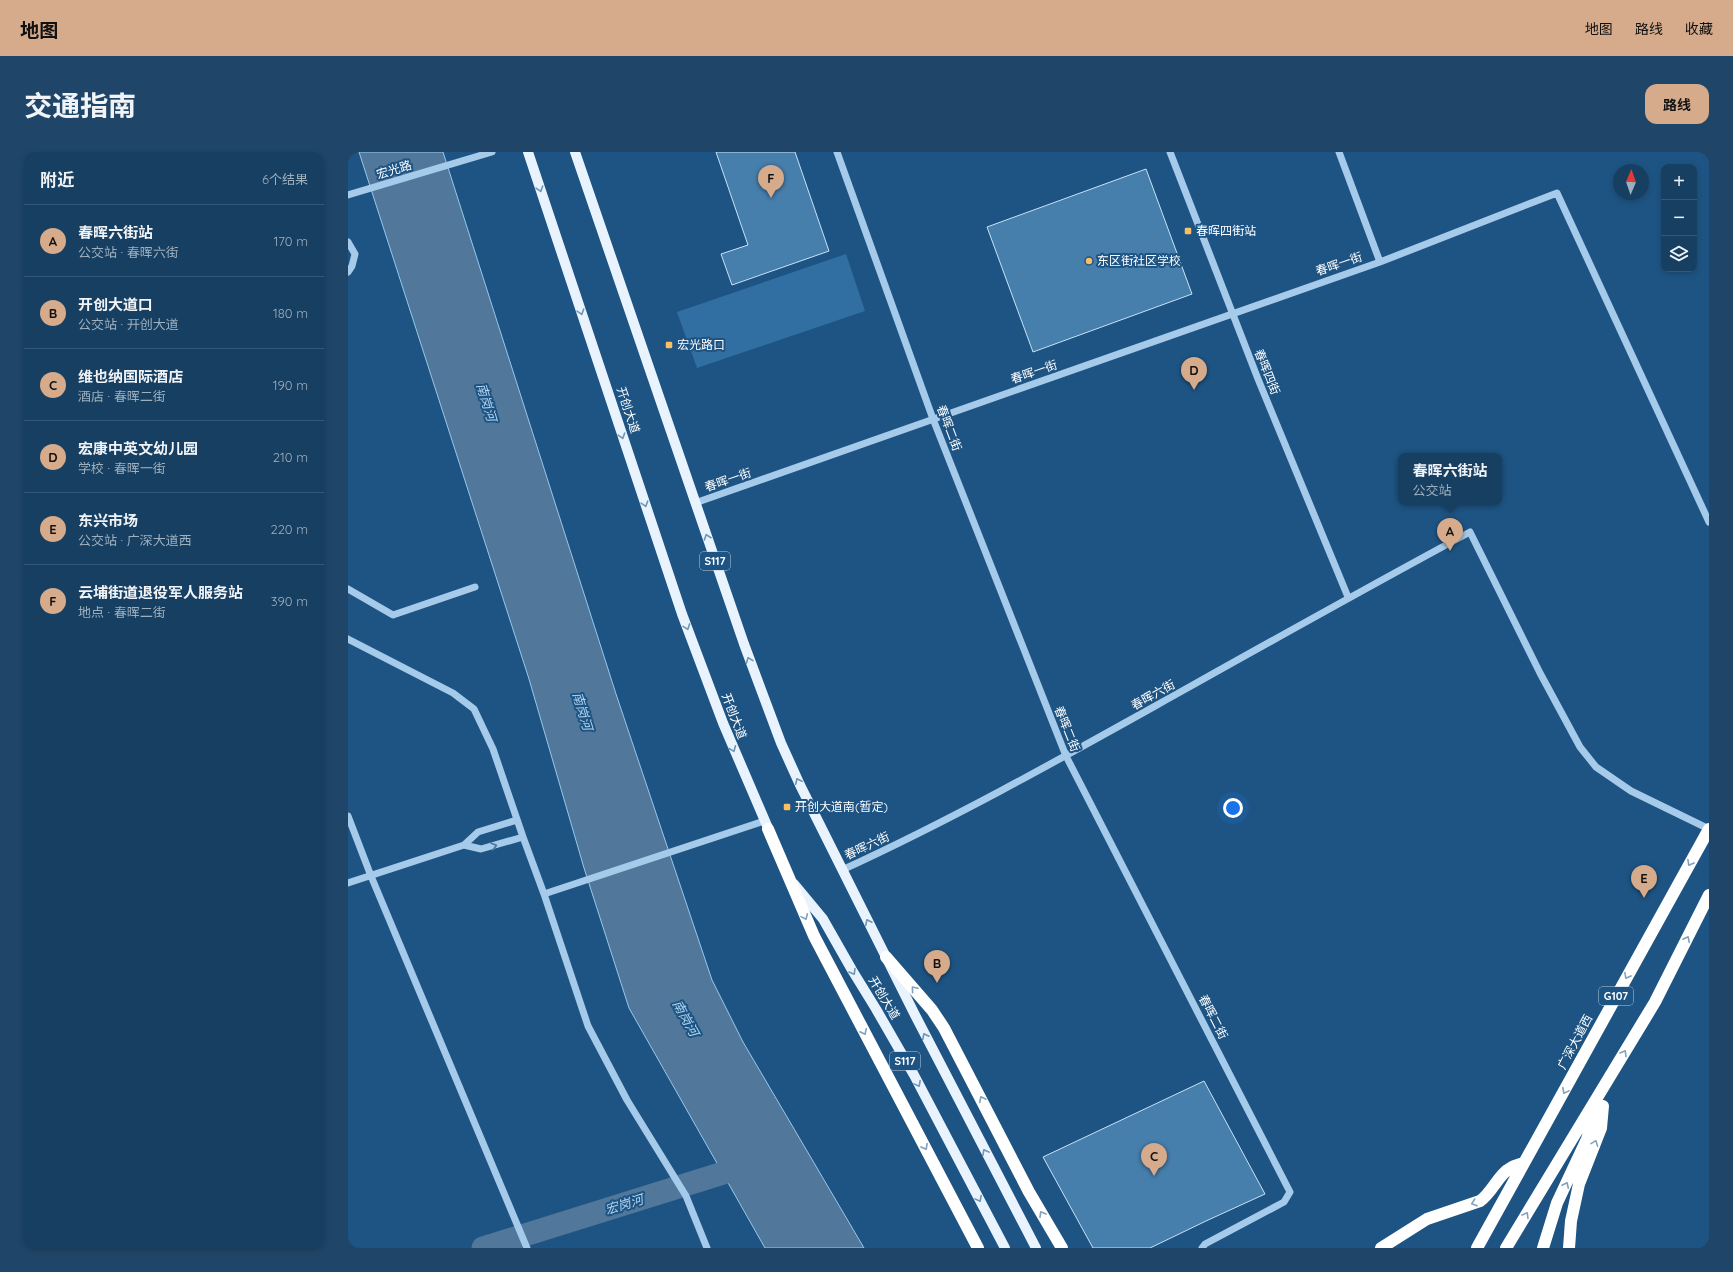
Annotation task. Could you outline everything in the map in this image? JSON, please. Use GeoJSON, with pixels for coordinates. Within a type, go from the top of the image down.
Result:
{"type":"FeatureCollection","features":[{"type":"Feature","properties":{"kind":"highway"},"geometry":{"type":"LineString","coordinates":[[766,825],[814,936],[978,1248]]}},
{"type":"Feature","properties":{"kind":"highway","name":"广深大道西"},"geometry":{"type":"LineString","coordinates":[[1477,1248],[1709,829]]}},
{"type":"Feature","properties":{"kind":"highway","name":"G107"},"geometry":{"type":"LineString","coordinates":[[1506,1248],[1655,1002],[1709,895]]}},
{"type":"Feature","properties":{"kind":"highway"},"geometry":{"type":"LineString","coordinates":[[886,957],[928,1005],[944,1028],[1029,1192],[1062,1248]]}},
{"type":"Feature","properties":{"kind":"highway"},"geometry":{"type":"LineString","coordinates":[[1544,1248],[1557,1203],[1587,1138],[1604,1087]]}},
{"type":"Feature","properties":{"kind":"highway"},"geometry":{"type":"LineString","coordinates":[[1569,1248],[1571,1221],[1580,1184],[1601,1128],[1604,1087]]}},
{"type":"Feature","properties":{"kind":"highway"},"geometry":{"type":"LineString","coordinates":[[1381,1248],[1426,1218],[1480,1201],[1487,1196],[1505,1172],[1512,1167],[1524,1163]]}},
{"type":"Feature","properties":{"kind":"main road","name":"开创大道"},"geometry":{"type":"LineString","coordinates":[[528,152],[682,614],[722,723],[766,825],[792,882],[823,918],[914,1075],[1005,1248]]}},
{"type":"Feature","properties":{"kind":"main road","name":"开创大道"},"geometry":{"type":"LineString","coordinates":[[575,152],[744,644],[781,743],[842,870],[950,1085],[1036,1248]]}},
{"type":"Feature","properties":{"kind":"street","name":"宏光路"},"geometry":{"type":"LineString","coordinates":[[348,195],[492,152]]}},
{"type":"Feature","properties":{"kind":"street","name":"春晖二街"},"geometry":{"type":"LineString","coordinates":[[837,152],[933,419],[1066,756],[1290,1192],[1284,1202],[1205,1244],[1202,1248]]}},
{"type":"Feature","properties":{"kind":"street","name":"春晖四街"},"geometry":{"type":"LineString","coordinates":[[1170,152],[1232,314],[1348,598]]}},
{"type":"Feature","properties":{"kind":"street","name":"春晖一街"},"geometry":{"type":"LineString","coordinates":[[1339,152],[1380,262]]}},
{"type":"Feature","properties":{"kind":"street","name":"春晖一街"},"geometry":{"type":"LineString","coordinates":[[695,503],[1380,262],[1557,193],[1709,522]]}},
{"type":"Feature","properties":{"kind":"street"},"geometry":{"type":"LineString","coordinates":[[348,242],[355,254],[352,266],[348,272]]}},
{"type":"Feature","properties":{"kind":"street","name":"春晖六街"},"geometry":{"type":"LineString","coordinates":[[842,870],[913,837],[1066,756],[1348,598],[1470,532],[1540,673],[1580,747],[1596,766],[1631,791],[1709,829]]}},
{"type":"Feature","properties":{"kind":"street"},"geometry":{"type":"LineString","coordinates":[[348,589],[393,615],[475,587]]}},
{"type":"Feature","properties":{"kind":"street"},"geometry":{"type":"LineString","coordinates":[[348,639],[452,693],[474,709],[493,749],[544,894],[588,1026],[627,1100],[686,1196],[707,1248]]}},
{"type":"Feature","properties":{"kind":"street"},"geometry":{"type":"LineString","coordinates":[[348,816],[371,876],[527,1248]]}},
{"type":"Feature","properties":{"kind":"street"},"geometry":{"type":"LineString","coordinates":[[348,883],[464,845],[478,832],[517,820]]}},
{"type":"Feature","properties":{"kind":"street"},"geometry":{"type":"LineString","coordinates":[[544,894],[677,850],[766,825]]}},
{"type":"Feature","properties":{"kind":"street"},"geometry":{"type":"LineString","coordinates":[[464,845],[481,849],[523,837]]}},
{"type":"Feature","properties":{"kind":"shaded area"},"geometry":{"type":"Polygon","coordinates":[[[846,254],[865,311],[697,368],[677,312],[846,254]]]}},
{"type":"Feature","properties":{"kind":"water","name":"南岗河"},"geometry":{"type":"Polygon","coordinates":[[[359,152],[443,152],[616,694],[712,980],[743,1042],[864,1248],[765,1248],[629,1008],[584,868],[529,679],[359,152]]]}},
{"type":"Feature","properties":{"kind":"building"},"geometry":{"type":"Polygon","coordinates":[[[716,152],[795,152],[829,251],[732,285],[721,254],[748,245],[716,152]]]}},
{"type":"Feature","properties":{"kind":"building","name":"东区街社区学校"},"geometry":{"type":"Polygon","coordinates":[[[1146,169],[1192,294],[1033,352],[987,227],[1146,169]]]}},
{"type":"Feature","properties":{"kind":"building"},"geometry":{"type":"Polygon","coordinates":[[[1204,1081],[1265,1194],[1150,1248],[1093,1248],[1043,1157],[1204,1081]]]}},
{"type":"Feature","properties":{"kind":"waterway","name":"宏岗河"},"geometry":{"type":"LineString","coordinates":[[483,1248],[752,1164]]}},
{"type":"Feature","properties":{"kind":"place","name":"云埔街道退役军人服务站"},"geometry":{"type":"Point","coordinates":[771,198]}},
{"type":"Feature","properties":{"kind":"place","name":"春晖四街站"},"geometry":{"type":"Point","coordinates":[1188,231]}},
{"type":"Feature","properties":{"kind":"place","name":"东区街社区学校"},"geometry":{"type":"Point","coordinates":[1089,261]}},
{"type":"Feature","properties":{"kind":"place","name":"宏光路口"},"geometry":{"type":"Point","coordinates":[669,345]}},
{"type":"Feature","properties":{"kind":"place","name":"宏康中英文幼儿园"},"geometry":{"type":"Point","coordinates":[1194,390]}},
{"type":"Feature","properties":{"kind":"place","name":"春晖六街站"},"geometry":{"type":"Point","coordinates":[1450,551]}},
{"type":"Feature","properties":{"kind":"place","name":"开创大道南(暂定)"},"geometry":{"type":"Point","coordinates":[787,807]}},
{"type":"Feature","properties":{"kind":"place","name":"东兴市场"},"geometry":{"type":"Point","coordinates":[1644,898]}},
{"type":"Feature","properties":{"kind":"place","name":"开创大道口"},"geometry":{"type":"Point","coordinates":[937,983]}},
{"type":"Feature","properties":{"kind":"place","name":"维也纳国际酒店"},"geometry":{"type":"Point","coordinates":[1154,1176]}}]}
